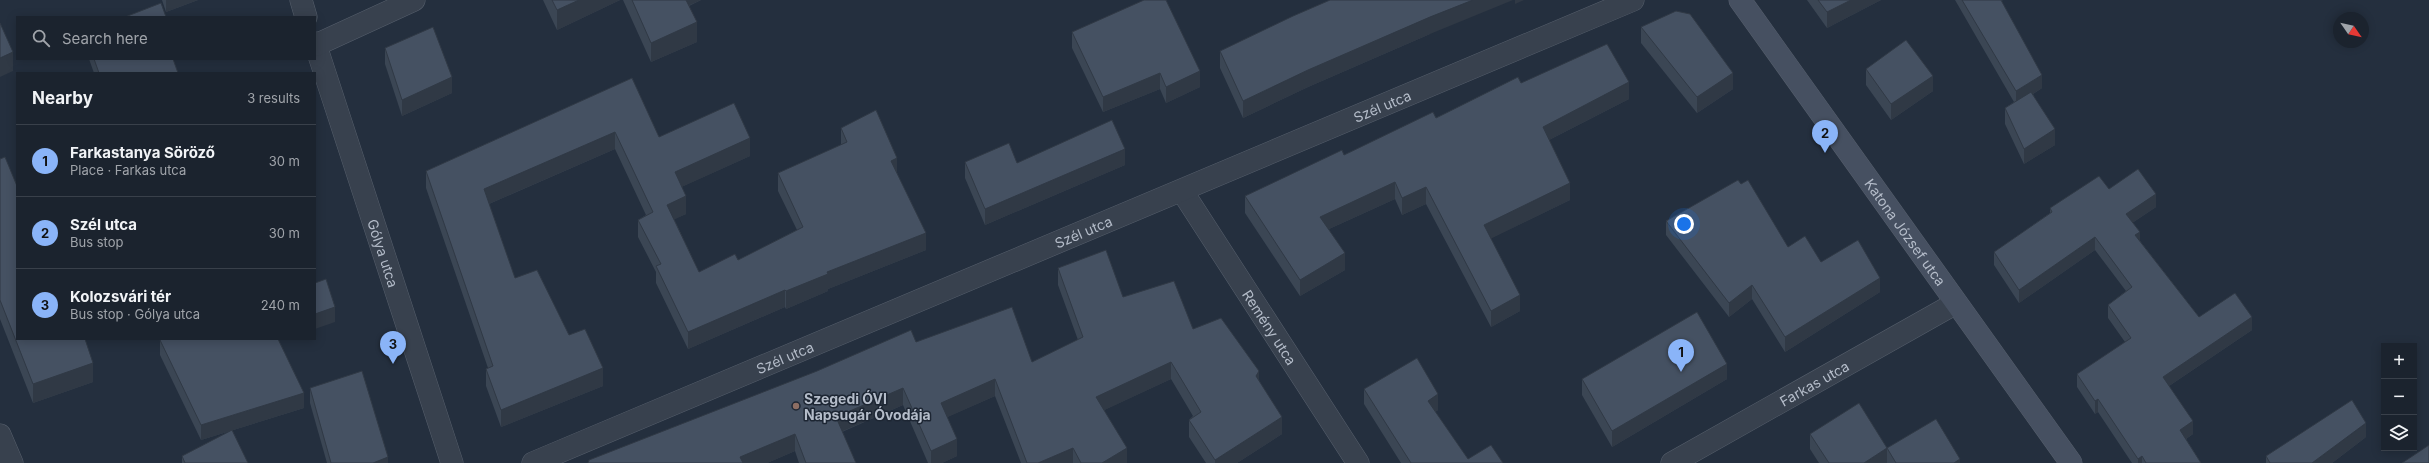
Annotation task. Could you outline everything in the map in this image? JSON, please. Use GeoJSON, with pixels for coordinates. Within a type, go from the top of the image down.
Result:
{"type":"FeatureCollection","features":[{"type":"Feature","properties":{"kind":"street"},"geometry":{"type":"LineString","coordinates":[[301,0],[306,16]]}},
{"type":"Feature","properties":{"kind":"street"},"geometry":{"type":"LineString","coordinates":[[316,44],[414,0]]}},
{"type":"Feature","properties":{"kind":"street","name":"Szél utca"},"geometry":{"type":"LineString","coordinates":[[533,463],[1182,192],[1633,0]]}},
{"type":"Feature","properties":{"kind":"street","name":"Katona József utca"},"geometry":{"type":"LineString","coordinates":[[1740,0],[2071,463]]}},
{"type":"Feature","properties":{"kind":"street","name":"Gólya utca"},"geometry":{"type":"LineString","coordinates":[[316,47],[452,463]]}},
{"type":"Feature","properties":{"kind":"street","name":"Remény utca"},"geometry":{"type":"LineString","coordinates":[[1182,192],[1358,463]]}},
{"type":"Feature","properties":{"kind":"street","name":"Farkas utca"},"geometry":{"type":"LineString","coordinates":[[1672,463],[1956,303]]}},
{"type":"Feature","properties":{"kind":"street"},"geometry":{"type":"LineString","coordinates":[[0,435],[12,463]]}},
{"type":"Feature","properties":{"kind":"building"},"geometry":{"type":"Polygon","coordinates":[[[552,0],[579,0],[557,10],[552,0]]]}},
{"type":"Feature","properties":{"kind":"building"},"geometry":{"type":"Polygon","coordinates":[[[632,0],[686,0],[697,22],[651,43],[632,0]]]}},
{"type":"Feature","properties":{"kind":"building"},"geometry":{"type":"Polygon","coordinates":[[[1144,0],[1166,0],[1200,71],[1166,87],[1160,73],[1103,97],[1072,32],[1144,0]]]}},
{"type":"Feature","properties":{"kind":"building"},"geometry":{"type":"Polygon","coordinates":[[[1330,0],[1473,0],[1308,70],[1243,101],[1220,51],[1330,0]]]}},
{"type":"Feature","properties":{"kind":"building"},"geometry":{"type":"Polygon","coordinates":[[[1818,0],[1851,0],[1827,12],[1818,0]]]}},
{"type":"Feature","properties":{"kind":"building"},"geometry":{"type":"Polygon","coordinates":[[[1962,0],[2001,0],[2042,75],[2016,91],[1962,0]]]}},
{"type":"Feature","properties":{"kind":"building"},"geometry":{"type":"Polygon","coordinates":[[[161,3],[166,16],[128,16],[161,3]]]}},
{"type":"Feature","properties":{"kind":"building"},"geometry":{"type":"Polygon","coordinates":[[[1676,11],[1690,14],[1733,73],[1697,97],[1641,27],[1676,11]]]}},
{"type":"Feature","properties":{"kind":"building"},"geometry":{"type":"Polygon","coordinates":[[[0,23],[13,52],[0,58],[0,23]]]}},
{"type":"Feature","properties":{"kind":"building"},"geometry":{"type":"Polygon","coordinates":[[[433,27],[452,77],[402,100],[385,48],[433,27]]]}},
{"type":"Feature","properties":{"kind":"building"},"geometry":{"type":"Polygon","coordinates":[[[1906,40],[1933,76],[1891,104],[1866,69],[1906,40]]]}},
{"type":"Feature","properties":{"kind":"building"},"geometry":{"type":"Polygon","coordinates":[[[1607,44],[1629,82],[1543,127],[1570,183],[1484,225],[1520,295],[1491,311],[1426,187],[1402,198],[1395,182],[1320,217],[1345,253],[1300,280],[1245,196],[1342,150],[1344,155],[1433,112],[1436,118],[1518,77],[1521,83],[1607,44]]]}},
{"type":"Feature","properties":{"kind":"building"},"geometry":{"type":"Polygon","coordinates":[[[94,60],[173,60],[178,72],[99,72],[94,60]]]}},
{"type":"Feature","properties":{"kind":"building"},"geometry":{"type":"Polygon","coordinates":[[[632,78],[659,137],[734,103],[750,138],[675,172],[686,196],[667,205],[699,272],[735,254],[738,260],[803,227],[778,173],[847,142],[841,128],[876,110],[897,158],[891,161],[926,233],[827,272],[828,274],[786,291],[785,290],[688,332],[656,266],[661,264],[638,220],[653,212],[615,132],[484,189],[515,278],[537,270],[569,335],[585,329],[603,368],[501,410],[486,369],[493,366],[426,171],[632,78]]]}},
{"type":"Feature","properties":{"kind":"building"},"geometry":{"type":"Polygon","coordinates":[[[2031,92],[2055,129],[2024,149],[2005,108],[2031,92]]]}},
{"type":"Feature","properties":{"kind":"building"},"geometry":{"type":"Polygon","coordinates":[[[1112,120],[1125,149],[985,209],[965,162],[1009,143],[1017,163],[1112,120]]]}},
{"type":"Feature","properties":{"kind":"building"},"geometry":{"type":"Polygon","coordinates":[[[5,157],[16,184],[16,340],[85,340],[93,363],[33,384],[0,300],[0,159],[5,157]]]}},
{"type":"Feature","properties":{"kind":"building"},"geometry":{"type":"Polygon","coordinates":[[[2138,169],[2156,194],[2126,214],[2140,232],[2135,235],[2199,317],[2235,293],[2252,317],[2163,377],[2193,421],[2180,430],[2201,463],[2146,463],[2142,456],[2138,459],[2098,399],[2095,401],[2077,374],[2131,338],[2108,305],[2132,287],[2095,237],[2019,290],[1994,252],[2052,212],[2050,208],[2099,176],[2109,189],[2138,169]]]}},
{"type":"Feature","properties":{"kind":"building"},"geometry":{"type":"Polygon","coordinates":[[[1738,180],[1741,184],[1748,180],[1788,247],[1805,236],[1821,262],[1858,240],[1880,278],[1785,337],[1752,285],[1729,303],[1666,221],[1738,180]]]}},
{"type":"Feature","properties":{"kind":"building"},"geometry":{"type":"Polygon","coordinates":[[[1106,250],[1123,297],[1174,281],[1193,329],[1221,318],[1259,371],[1256,376],[1282,417],[1215,460],[1189,420],[1201,412],[1171,362],[1096,397],[1127,448],[1102,463],[1081,463],[1073,448],[1038,463],[1027,463],[995,379],[941,403],[957,439],[931,451],[903,388],[836,417],[856,463],[806,463],[795,434],[740,457],[743,463],[588,463],[589,460],[817,371],[911,330],[916,342],[1012,307],[1032,362],[1083,337],[1058,268],[1106,250]]]}},
{"type":"Feature","properties":{"kind":"building"},"geometry":{"type":"Polygon","coordinates":[[[326,279],[335,307],[316,314],[316,283],[326,279]]]}},
{"type":"Feature","properties":{"kind":"building"},"geometry":{"type":"Polygon","coordinates":[[[1697,312],[1727,364],[1612,431],[1582,379],[1697,312]]]}},
{"type":"Feature","properties":{"kind":"building"},"geometry":{"type":"Polygon","coordinates":[[[160,340],[278,340],[304,393],[201,425],[160,340]]]}},
{"type":"Feature","properties":{"kind":"building"},"geometry":{"type":"Polygon","coordinates":[[[1417,358],[1438,394],[1428,401],[1468,459],[1491,445],[1503,463],[1411,463],[1364,389],[1417,358]]]}},
{"type":"Feature","properties":{"kind":"building"},"geometry":{"type":"Polygon","coordinates":[[[362,371],[388,457],[373,463],[331,463],[310,388],[362,371]]]}},
{"type":"Feature","properties":{"kind":"building"},"geometry":{"type":"Polygon","coordinates":[[[2352,400],[2366,423],[2312,463],[2270,463],[2266,456],[2352,400]]]}},
{"type":"Feature","properties":{"kind":"building"},"geometry":{"type":"Polygon","coordinates":[[[1859,403],[1887,448],[1864,463],[1829,463],[1810,434],[1859,403]]]}},
{"type":"Feature","properties":{"kind":"building"},"geometry":{"type":"Polygon","coordinates":[[[1936,419],[1960,459],[1954,463],[1896,463],[1887,448],[1936,419]]]}},
{"type":"Feature","properties":{"kind":"building"},"geometry":{"type":"Polygon","coordinates":[[[232,430],[248,463],[185,463],[182,456],[232,430]]]}},
{"type":"Feature","properties":{"kind":"building"},"geometry":{"type":"Polygon","coordinates":[[[2429,445],[2429,463],[2402,463],[2429,445]]]}},
{"type":"Feature","properties":{"kind":"place","name":"Szél utca"},"geometry":{"type":"Point","coordinates":[1825,153]}},
{"type":"Feature","properties":{"kind":"place","name":"Kolozsvári tér"},"geometry":{"type":"Point","coordinates":[393,364]}},
{"type":"Feature","properties":{"kind":"place","name":"Farkastanya Söröző"},"geometry":{"type":"Point","coordinates":[1681,372]}},
{"type":"Feature","properties":{"kind":"place","name":"Szegedi ÓVI Napsugár Óvodája"},"geometry":{"type":"Point","coordinates":[796,406]}}]}
